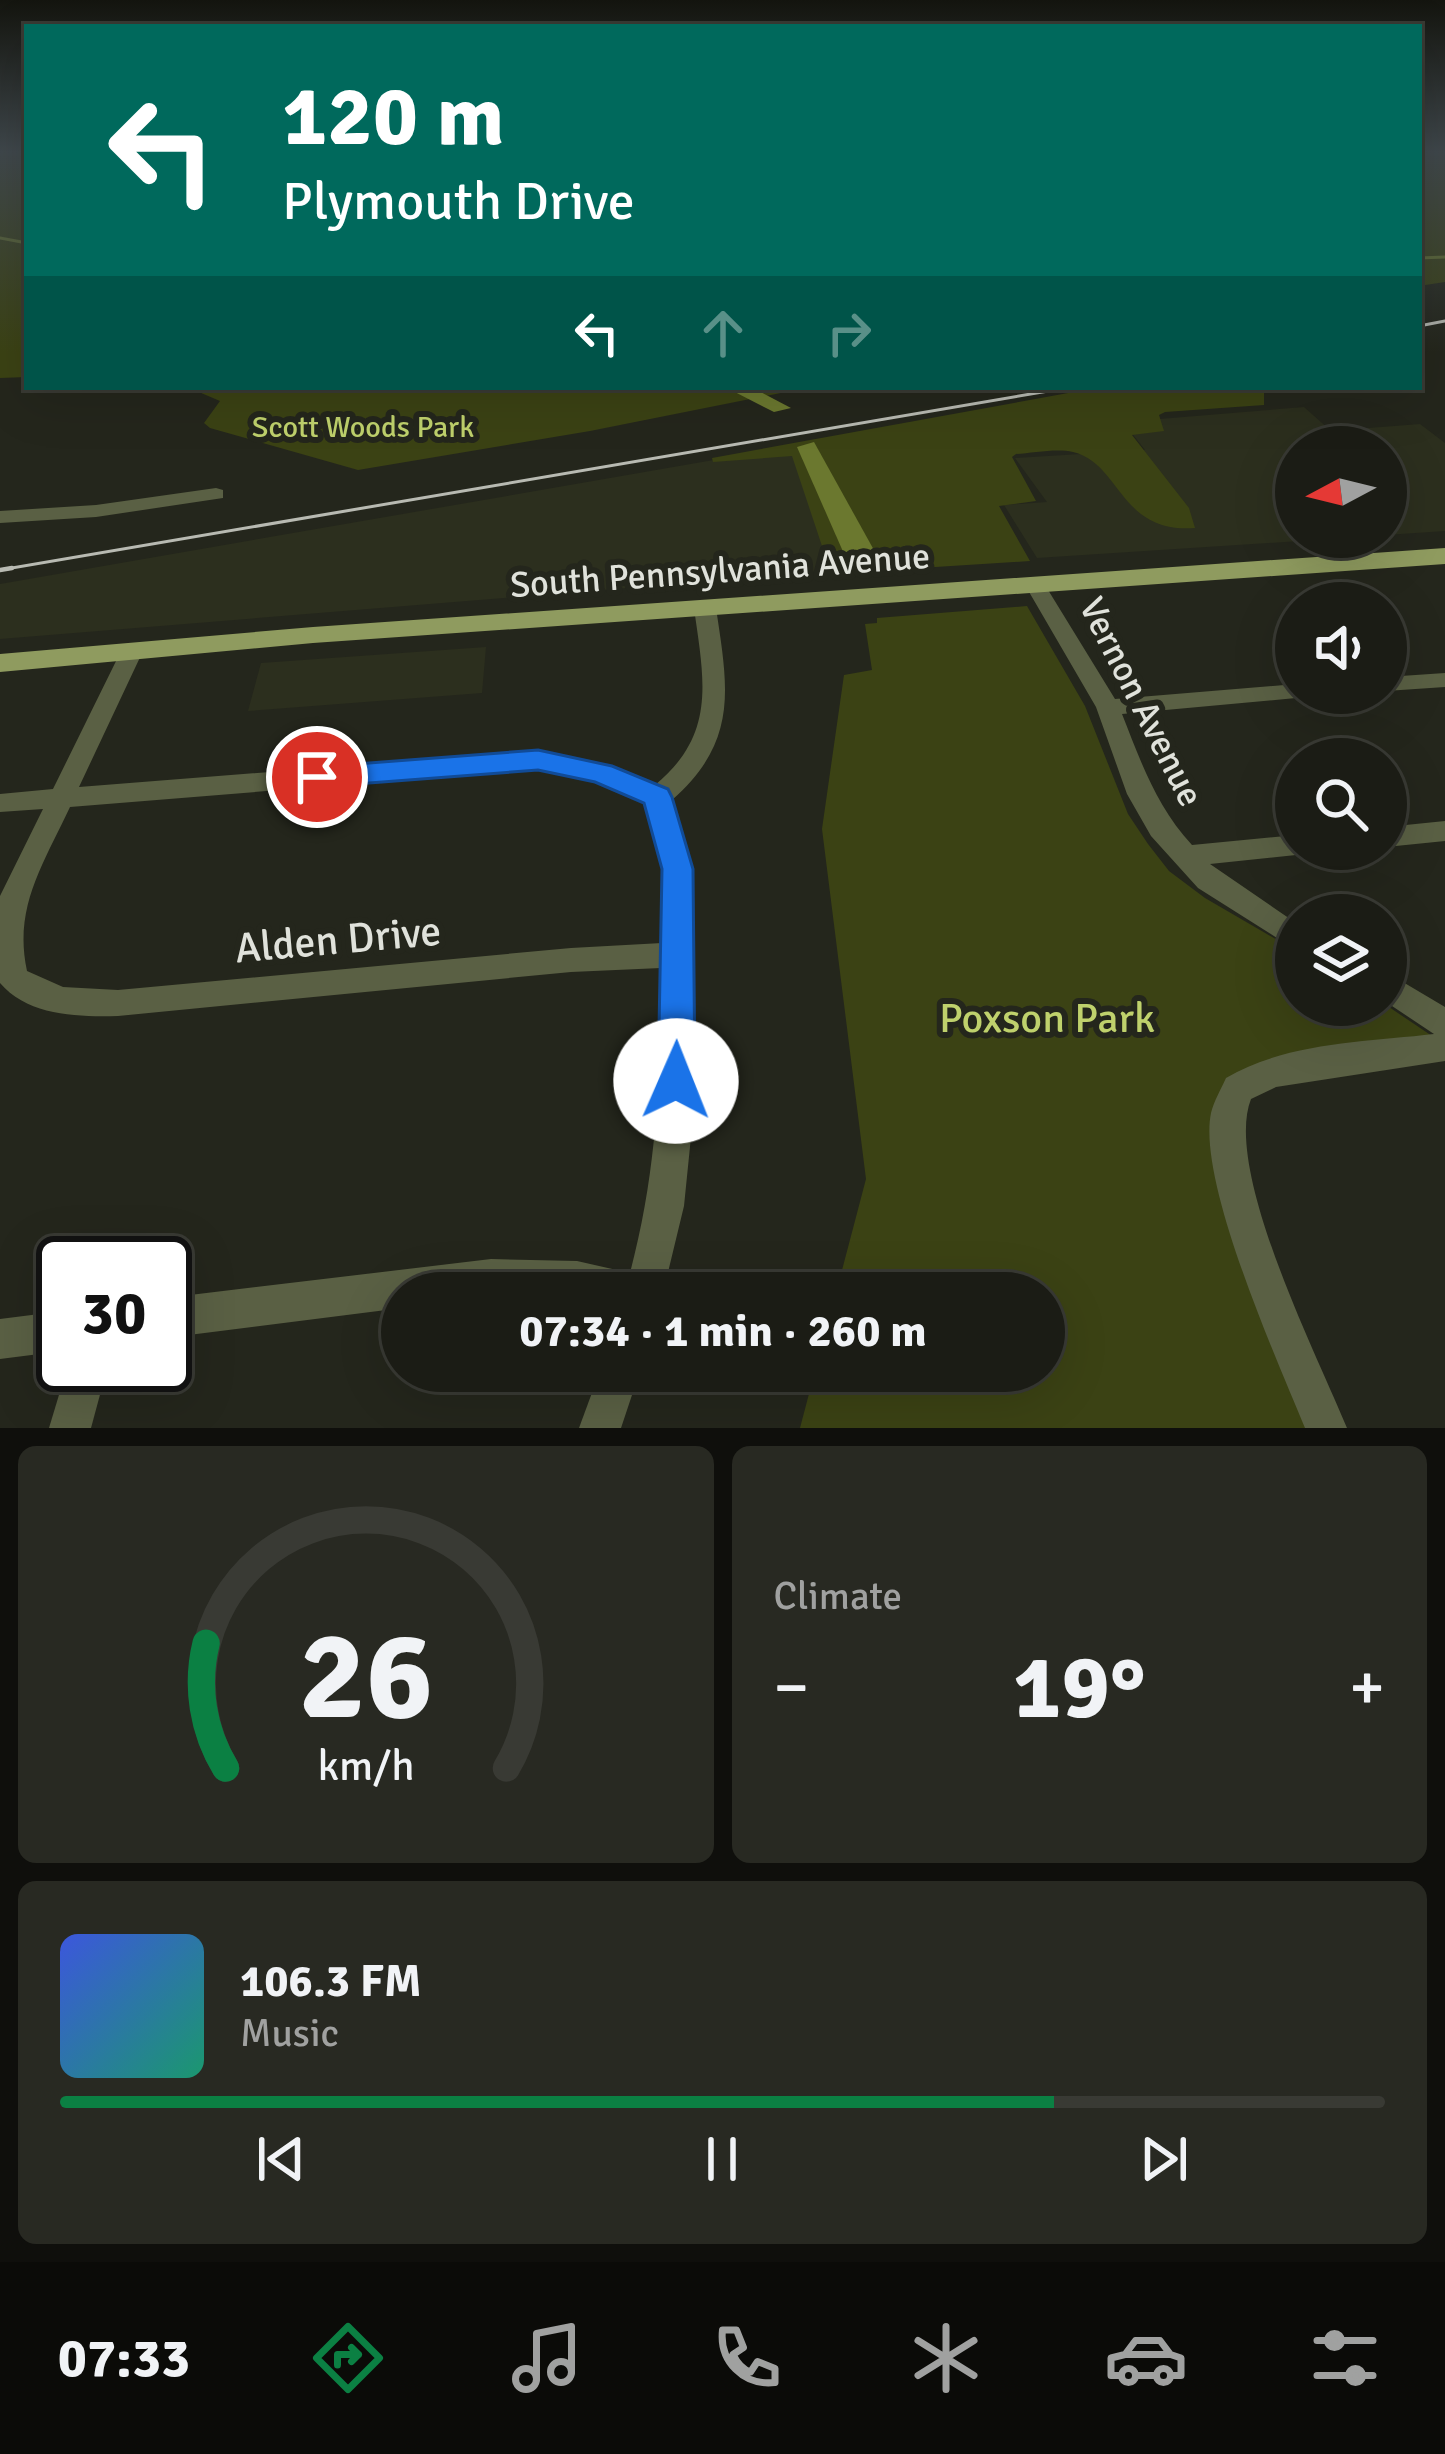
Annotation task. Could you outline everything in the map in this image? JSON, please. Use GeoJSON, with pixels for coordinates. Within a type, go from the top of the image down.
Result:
{"type":"FeatureCollection","features":[{"type":"Feature","properties":{"kind":"main road","name":"South Pennsylvania Avenue"},"geometry":{"type":"LineString","coordinates":[[0,662],[705,608],[1442,559]]}},
{"type":"Feature","properties":{"kind":"street"},"geometry":{"type":"LineString","coordinates":[[0,517],[96,512],[216,494]]}},
{"type":"Feature","properties":{"kind":"street","name":"Vernon Avenue"},"geometry":{"type":"LineString","coordinates":[[1035,585],[1108,707],[1140,794],[1182,856],[1242,906],[1275,926]]}},
{"type":"Feature","properties":{"kind":"street"},"geometry":{"type":"LineString","coordinates":[[658,797],[682,780],[697,761],[716,713],[717,687],[705,608]]}},
{"type":"Feature","properties":{"kind":"street","name":"Alden Drive"},"geometry":{"type":"LineString","coordinates":[[132,651],[6,921],[6,983],[54,1000],[118,1003],[571,960],[679,955]]}},
{"type":"Feature","properties":{"kind":"street"},"geometry":{"type":"LineString","coordinates":[[1407,683],[1445,680]]}},
{"type":"Feature","properties":{"kind":"street"},"geometry":{"type":"LineString","coordinates":[[1108,707],[1275,693]]}},
{"type":"Feature","properties":{"kind":"street"},"geometry":{"type":"LineString","coordinates":[[0,803],[538,760],[602,773],[658,797]]}},
{"type":"Feature","properties":{"kind":"street"},"geometry":{"type":"LineString","coordinates":[[649,1272],[666,1206],[676,1117],[679,955],[677,869],[658,797]]}},
{"type":"Feature","properties":{"kind":"street"},"geometry":{"type":"LineString","coordinates":[[1407,835],[1445,831]]}},
{"type":"Feature","properties":{"kind":"street"},"geometry":{"type":"LineString","coordinates":[[1182,856],[1275,847]]}},
{"type":"Feature","properties":{"kind":"street"},"geometry":{"type":"LineString","coordinates":[[1407,1000],[1445,1024]]}},
{"type":"Feature","properties":{"kind":"street"},"geometry":{"type":"LineString","coordinates":[[1326,1428],[1229,1168],[1227,1106],[1239,1088],[1292,1069],[1445,1047]]}},
{"type":"Feature","properties":{"kind":"street"},"geometry":{"type":"LineString","coordinates":[[192,1315],[381,1291]]}},
{"type":"Feature","properties":{"kind":"street"},"geometry":{"type":"LineString","coordinates":[[0,1339],[36,1334]]}},
{"type":"Feature","properties":{"kind":"street"},"geometry":{"type":"LineString","coordinates":[[70,1428],[80,1392]]}},
{"type":"Feature","properties":{"kind":"street"},"geometry":{"type":"LineString","coordinates":[[601,1428],[613,1392]]}},
{"type":"Feature","properties":{"kind":"shaded area"},"geometry":{"type":"Polygon","coordinates":[[[1304,407],[1325,426],[1275,426],[1275,543],[1037,558],[1004,505],[1047,502],[1015,458],[1145,450],[1123,422],[1304,407]]]}},
{"type":"Feature","properties":{"kind":"shaded area"},"geometry":{"type":"Polygon","coordinates":[[[1420,424],[1445,443],[1445,531],[1407,534],[1407,426],[1395,426],[1420,424]]]}},
{"type":"Feature","properties":{"kind":"shaded area"},"geometry":{"type":"Polygon","coordinates":[[[814,442],[885,570],[852,572],[797,447],[814,442]]]}},
{"type":"Feature","properties":{"kind":"shaded area"},"geometry":{"type":"Polygon","coordinates":[[[800,445],[897,566],[0,639],[0,584],[800,445]]]}},
{"type":"Feature","properties":{"kind":"shaded area"},"geometry":{"type":"Polygon","coordinates":[[[486,647],[482,693],[248,711],[261,663],[486,647]]]}},
{"type":"Feature","properties":{"kind":"green space"},"geometry":{"type":"Polygon","coordinates":[[[0,220],[24,220],[24,377],[0,378],[0,220]]]}},
{"type":"Feature","properties":{"kind":"green space"},"geometry":{"type":"Polygon","coordinates":[[[1422,220],[1445,220],[1445,282],[1422,286],[1422,220]]]}},
{"type":"Feature","properties":{"kind":"green space","name":"Scott Woods Park"},"geometry":{"type":"Polygon","coordinates":[[[194,390],[796,390],[358,470],[210,428],[204,423],[220,401],[194,390]]]}},
{"type":"Feature","properties":{"kind":"green space"},"geometry":{"type":"Polygon","coordinates":[[[1085,390],[1264,390],[1264,405],[1165,412],[1159,415],[1164,431],[1132,435],[1189,508],[1195,528],[1151,520],[1102,469],[1073,452],[1016,454],[1012,457],[1036,501],[999,506],[1030,561],[841,573],[823,549],[792,456],[713,462],[712,458],[1085,390]]]}},
{"type":"Feature","properties":{"kind":"green space","name":"Poxson Park"},"geometry":{"type":"Polygon","coordinates":[[[1027,606],[1085,706],[1128,814],[1148,844],[1169,871],[1205,898],[1275,939],[1275,1026],[1407,1026],[1407,1019],[1438,1040],[1219,1098],[1321,1428],[800,1428],[809,1392],[1065,1392],[1065,1272],[842,1272],[866,1179],[822,829],[844,675],[872,670],[865,624],[877,623],[877,618],[1027,606]]]}},
{"type":"Feature","properties":{"kind":"waterway"},"geometry":{"type":"LineString","coordinates":[[0,238],[24,242]]}},
{"type":"Feature","properties":{"kind":"waterway"},"geometry":{"type":"LineString","coordinates":[[1422,258],[1445,257]]}},
{"type":"Feature","properties":{"kind":"waterway"},"geometry":{"type":"LineString","coordinates":[[742,390],[781,408]]}},
{"type":"Feature","properties":{"kind":"railway"},"geometry":{"type":"LineString","coordinates":[[1422,325],[1445,321]]}},
{"type":"Feature","properties":{"kind":"railway"},"geometry":{"type":"LineString","coordinates":[[12,568],[0,570],[1054,390]]}},
{"type":"Feature","properties":{"kind":"route"},"geometry":{"type":"LineString","coordinates":[[317,777],[538,760],[602,773],[658,797],[673,838],[677,869],[676,1081]]}}]}
